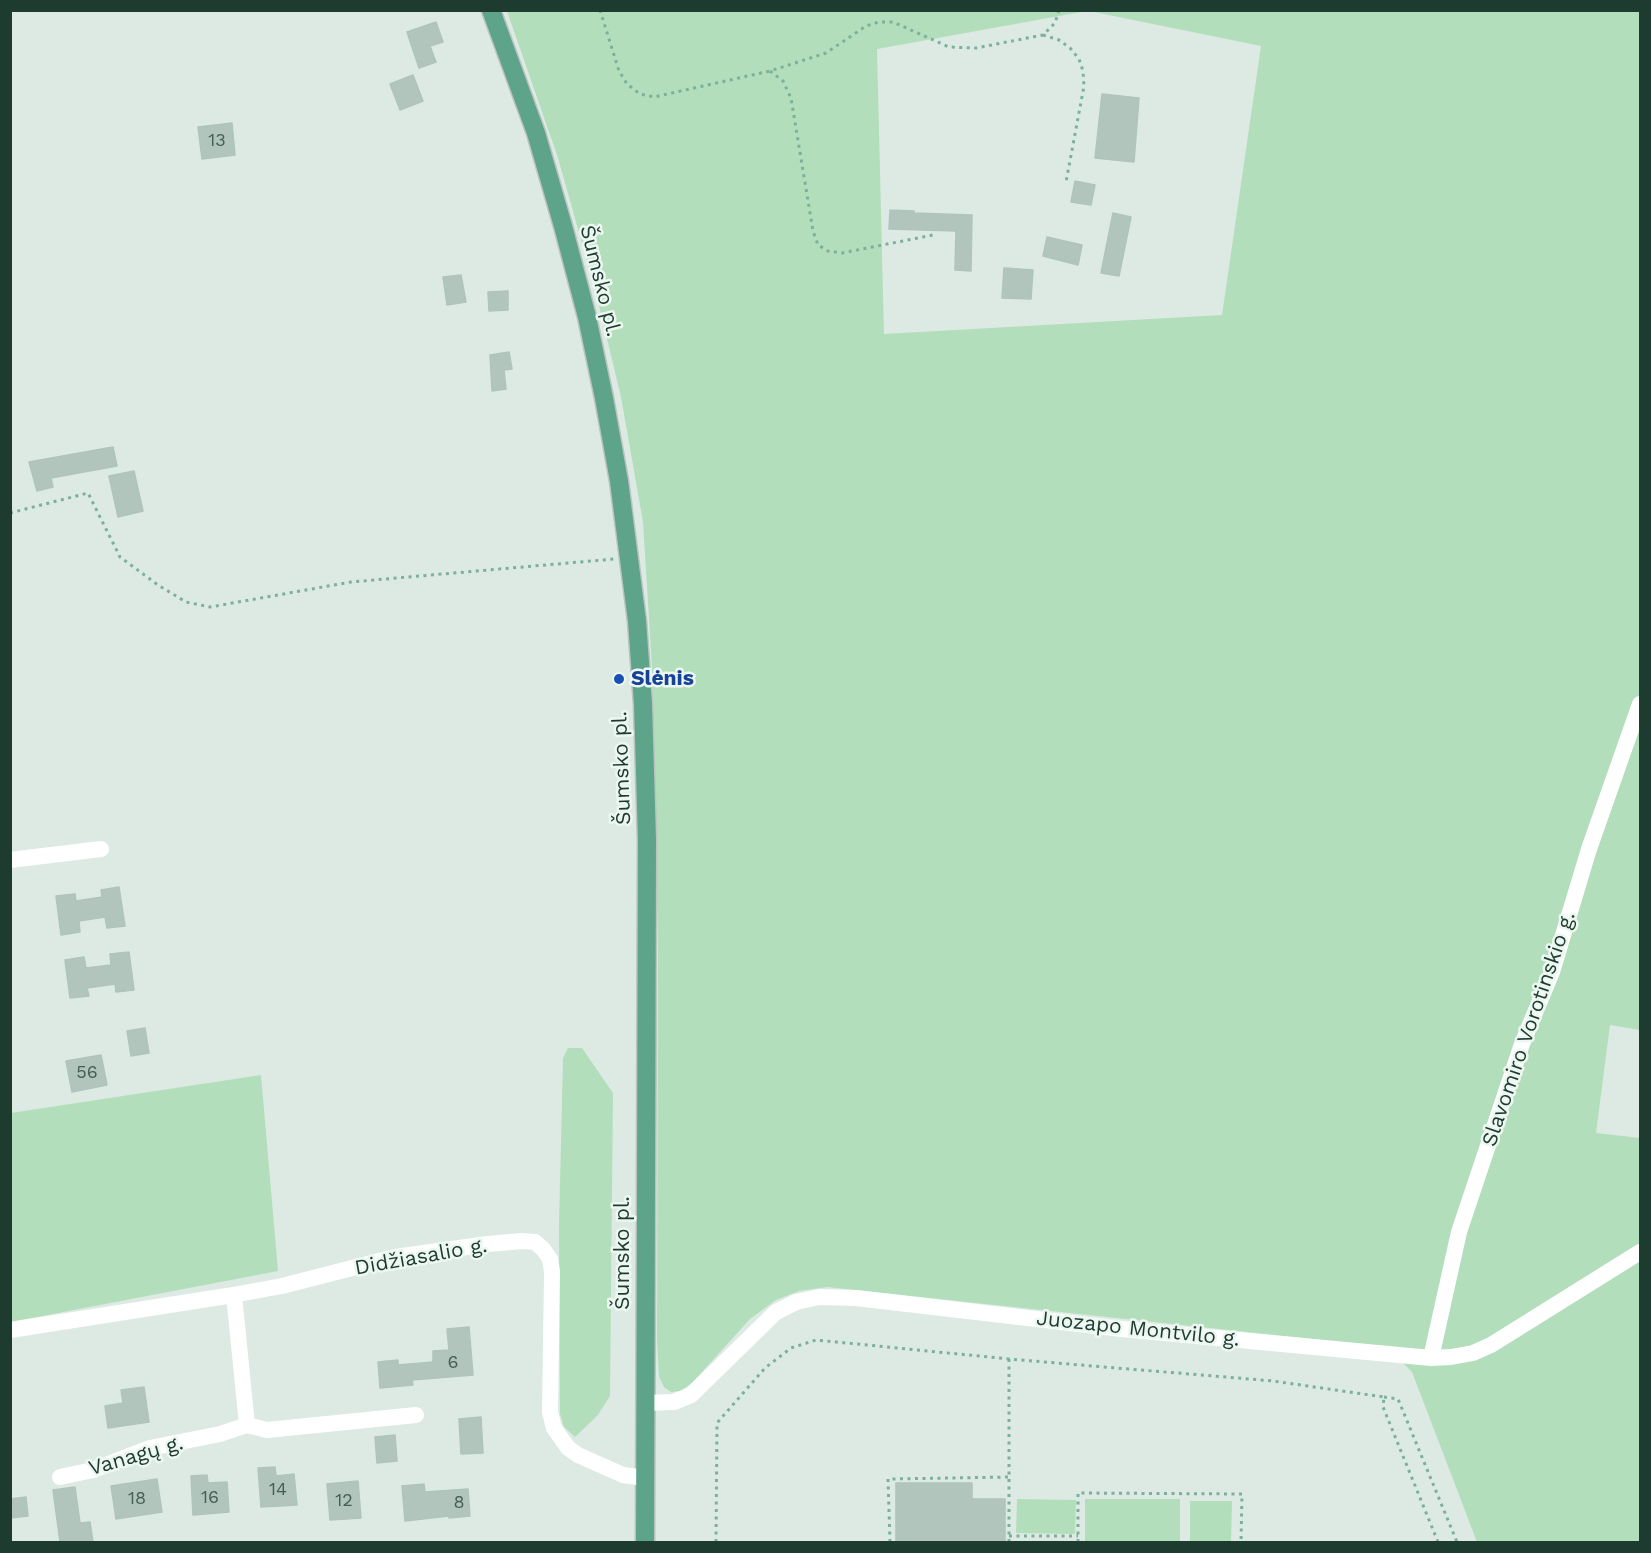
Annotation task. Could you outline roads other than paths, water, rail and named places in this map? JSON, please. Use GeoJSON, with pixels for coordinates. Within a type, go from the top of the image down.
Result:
{"type":"FeatureCollection","features":[{"type":"Feature","properties":{"kind":"main road","name":"Šumsko pl."},"geometry":{"type":"LineString","coordinates":[[492,10],[536,133],[566,237],[604,398],[620,481],[630,557],[643,704],[647,840],[645,1542]]}},
{"type":"Feature","properties":{"kind":"street","name":"Slavomiro Vorotinskio g."},"geometry":{"type":"LineString","coordinates":[[1431,1358],[1459,1232],[1522,1044],[1552,972],[1589,849],[1641,704]]}},
{"type":"Feature","properties":{"kind":"street"},"geometry":{"type":"LineString","coordinates":[[10,860],[101,849]]}},
{"type":"Feature","properties":{"kind":"street","name":"Didžiasalio g."},"geometry":{"type":"LineString","coordinates":[[10,1330],[282,1286],[395,1257],[488,1244],[535,1242],[543,1248],[550,1259],[552,1272],[550,1412],[554,1428],[568,1448],[578,1455],[623,1475],[645,1478]]}},
{"type":"Feature","properties":{"kind":"street","name":"Juozapo Montvilo g."},"geometry":{"type":"LineString","coordinates":[[645,1403],[675,1402],[691,1395],[776,1312],[796,1302],[819,1297],[856,1298],[1122,1329],[1431,1358],[1451,1357],[1473,1353],[1491,1345],[1641,1252]]}},
{"type":"Feature","properties":{"kind":"street"},"geometry":{"type":"LineString","coordinates":[[234,1295],[247,1425]]}},
{"type":"Feature","properties":{"kind":"street","name":"Vanagų g."},"geometry":{"type":"LineString","coordinates":[[60,1477],[93,1470],[150,1448],[220,1434],[247,1425],[267,1430],[416,1415]]}},
{"type":"Feature","properties":{"kind":"place","name":"Slėnis"},"geometry":{"type":"Point","coordinates":[619,679]}}]}
